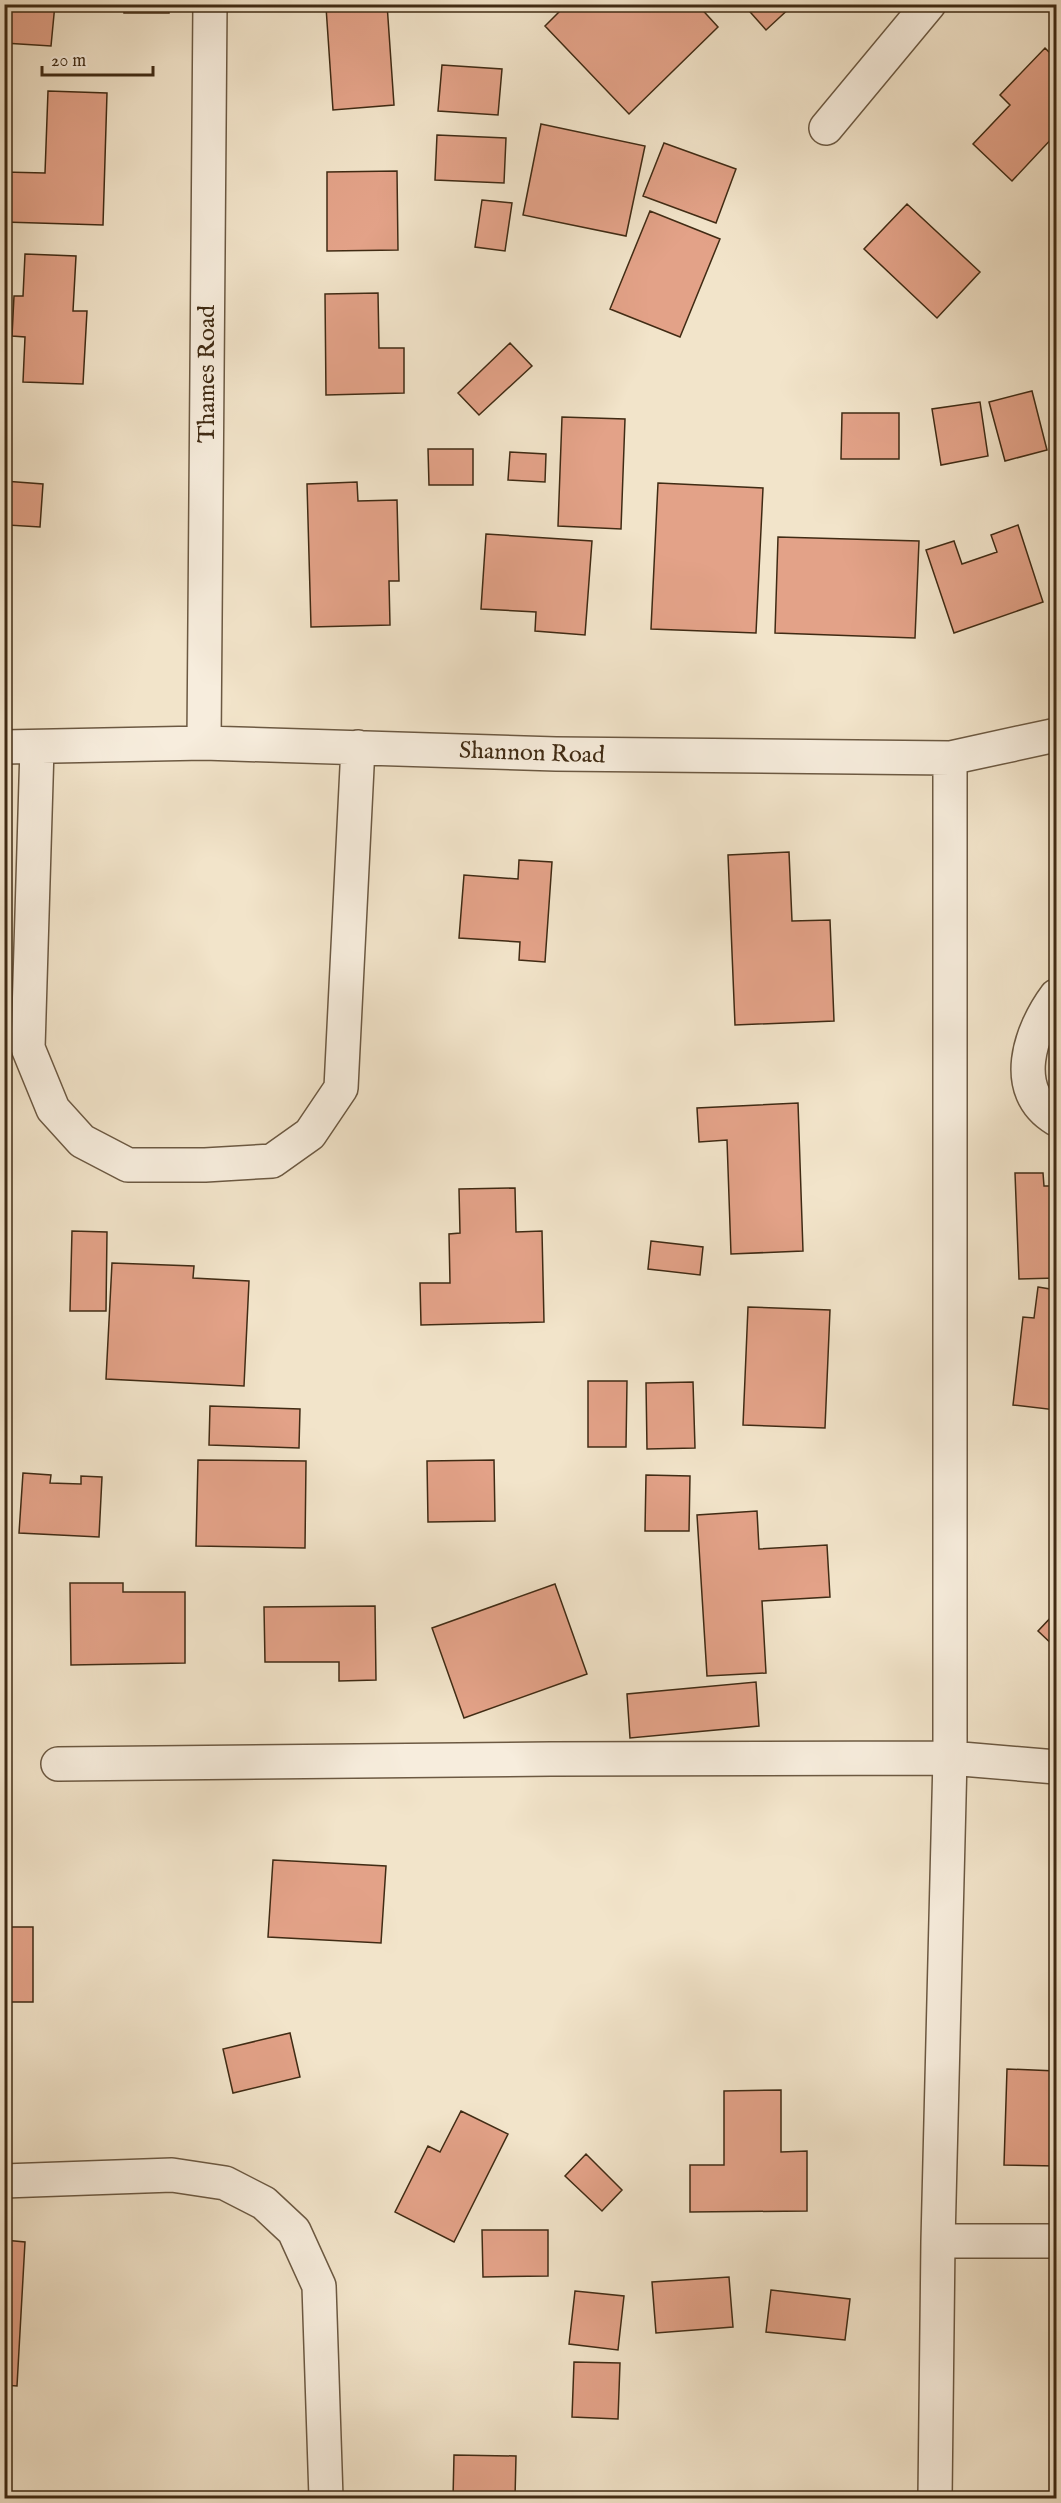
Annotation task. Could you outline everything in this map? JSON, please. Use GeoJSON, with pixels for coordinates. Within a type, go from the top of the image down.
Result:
{"type":"FeatureCollection","features":[{"type":"Feature","properties":{"kind":"street","name":"Thames Road"},"geometry":{"type":"LineString","coordinates":[[204,743],[210,4]]}},
{"type":"Feature","properties":{"kind":"street"},"geometry":{"type":"LineString","coordinates":[[826,128],[929,4]]}},
{"type":"Feature","properties":{"kind":"street","name":"Shannon Road"},"geometry":{"type":"LineString","coordinates":[[4,747],[204,743],[556,754],[950,758],[1056,735]]}},
{"type":"Feature","properties":{"kind":"street"},"geometry":{"type":"LineString","coordinates":[[37,748],[28,1048],[48,1099],[53,1109],[82,1142],[128,1165],[205,1165],[272,1161],[310,1134],[341,1088],[358,747]]}},
{"type":"Feature","properties":{"kind":"street"},"geometry":{"type":"LineString","coordinates":[[935,2499],[938,2241],[950,1758],[950,758]]}},
{"type":"Feature","properties":{"kind":"street"},"geometry":{"type":"LineString","coordinates":[[1056,996],[1041,1017],[1029,1051],[1029,1089],[1056,1119]]}},
{"type":"Feature","properties":{"kind":"street"},"geometry":{"type":"LineString","coordinates":[[58,1764],[950,1758],[1056,1767]]}},
{"type":"Feature","properties":{"kind":"street"},"geometry":{"type":"LineString","coordinates":[[4,2181],[172,2175],[225,2183],[264,2203],[294,2231],[319,2286],[326,2499]]}},
{"type":"Feature","properties":{"kind":"street"},"geometry":{"type":"LineString","coordinates":[[938,2241],[1056,2241]]}},
{"type":"Feature","properties":{"kind":"building"},"geometry":{"type":"Polygon","coordinates":[[[4,4],[55,4],[51,46],[4,43],[4,4]]]}},
{"type":"Feature","properties":{"kind":"building"},"geometry":{"type":"Polygon","coordinates":[[[124,4],[169,4],[169,13],[124,13],[124,4]]]}},
{"type":"Feature","properties":{"kind":"building"},"geometry":{"type":"Polygon","coordinates":[[[387,4],[394,105],[333,110],[326,7],[387,4]]]}},
{"type":"Feature","properties":{"kind":"building"},"geometry":{"type":"Polygon","coordinates":[[[567,4],[697,4],[718,27],[629,114],[545,26],[567,4]]]}},
{"type":"Feature","properties":{"kind":"building"},"geometry":{"type":"Polygon","coordinates":[[[743,4],[794,4],[766,30],[743,4]]]}},
{"type":"Feature","properties":{"kind":"building"},"geometry":{"type":"Polygon","coordinates":[[[1045,48],[1056,59],[1056,134],[1012,181],[973,144],[1010,105],[1000,95],[1045,48]]]}},
{"type":"Feature","properties":{"kind":"building"},"geometry":{"type":"Polygon","coordinates":[[[442,65],[502,69],[498,115],[438,111],[442,65]]]}},
{"type":"Feature","properties":{"kind":"building"},"geometry":{"type":"Polygon","coordinates":[[[48,91],[107,93],[103,225],[4,222],[4,172],[45,173],[48,91]]]}},
{"type":"Feature","properties":{"kind":"building"},"geometry":{"type":"Polygon","coordinates":[[[541,124],[645,146],[626,236],[523,215],[541,124]]]}},
{"type":"Feature","properties":{"kind":"building"},"geometry":{"type":"Polygon","coordinates":[[[437,135],[506,138],[504,183],[435,180],[437,135]]]}},
{"type":"Feature","properties":{"kind":"building"},"geometry":{"type":"Polygon","coordinates":[[[664,143],[736,169],[716,223],[643,196],[664,143]]]}},
{"type":"Feature","properties":{"kind":"building"},"geometry":{"type":"Polygon","coordinates":[[[397,171],[398,250],[327,251],[327,172],[397,171]]]}},
{"type":"Feature","properties":{"kind":"building"},"geometry":{"type":"Polygon","coordinates":[[[482,200],[512,203],[505,251],[475,247],[482,200]]]}},
{"type":"Feature","properties":{"kind":"building"},"geometry":{"type":"Polygon","coordinates":[[[907,204],[980,272],[937,318],[864,249],[907,204]]]}},
{"type":"Feature","properties":{"kind":"building"},"geometry":{"type":"Polygon","coordinates":[[[650,211],[720,239],[680,337],[610,309],[650,211]]]}},
{"type":"Feature","properties":{"kind":"building"},"geometry":{"type":"Polygon","coordinates":[[[25,254],[76,256],[73,311],[87,311],[83,384],[23,382],[25,337],[12,336],[14,296],[23,296],[25,254]]]}},
{"type":"Feature","properties":{"kind":"building"},"geometry":{"type":"Polygon","coordinates":[[[378,293],[379,348],[404,348],[404,393],[326,395],[325,294],[378,293]]]}},
{"type":"Feature","properties":{"kind":"building"},"geometry":{"type":"Polygon","coordinates":[[[510,343],[532,366],[479,415],[458,393],[510,343]]]}},
{"type":"Feature","properties":{"kind":"building"},"geometry":{"type":"Polygon","coordinates":[[[1032,391],[1047,450],[1005,461],[989,402],[1032,391]]]}},
{"type":"Feature","properties":{"kind":"building"},"geometry":{"type":"Polygon","coordinates":[[[980,402],[988,456],[941,465],[932,409],[980,402]]]}},
{"type":"Feature","properties":{"kind":"building"},"geometry":{"type":"Polygon","coordinates":[[[842,413],[899,413],[899,459],[841,459],[842,413]]]}},
{"type":"Feature","properties":{"kind":"building"},"geometry":{"type":"Polygon","coordinates":[[[562,417],[625,419],[621,529],[558,526],[562,417]]]}},
{"type":"Feature","properties":{"kind":"building"},"geometry":{"type":"Polygon","coordinates":[[[428,449],[473,449],[473,485],[429,485],[428,449]]]}},
{"type":"Feature","properties":{"kind":"building"},"geometry":{"type":"Polygon","coordinates":[[[510,452],[546,454],[545,482],[508,480],[510,452]]]}},
{"type":"Feature","properties":{"kind":"building"},"geometry":{"type":"Polygon","coordinates":[[[4,481],[43,484],[40,527],[8,525],[4,573],[4,481]]]}},
{"type":"Feature","properties":{"kind":"building"},"geometry":{"type":"Polygon","coordinates":[[[357,482],[358,501],[397,500],[399,581],[389,581],[390,625],[311,627],[307,484],[357,482]]]}},
{"type":"Feature","properties":{"kind":"building"},"geometry":{"type":"Polygon","coordinates":[[[658,483],[763,488],[756,633],[651,629],[658,483]]]}},
{"type":"Feature","properties":{"kind":"building"},"geometry":{"type":"Polygon","coordinates":[[[1018,525],[1043,602],[954,633],[926,550],[954,541],[962,564],[997,552],[991,535],[1018,525]]]}},
{"type":"Feature","properties":{"kind":"building"},"geometry":{"type":"Polygon","coordinates":[[[486,534],[592,541],[585,635],[535,631],[536,612],[481,609],[486,534]]]}},
{"type":"Feature","properties":{"kind":"building"},"geometry":{"type":"Polygon","coordinates":[[[778,537],[919,541],[915,638],[775,633],[778,537]]]}},
{"type":"Feature","properties":{"kind":"building"},"geometry":{"type":"Polygon","coordinates":[[[789,852],[792,921],[830,920],[834,1021],[735,1025],[728,855],[789,852]]]}},
{"type":"Feature","properties":{"kind":"building"},"geometry":{"type":"Polygon","coordinates":[[[519,860],[552,862],[545,962],[519,960],[520,942],[459,938],[464,875],[518,879],[519,860]]]}},
{"type":"Feature","properties":{"kind":"building"},"geometry":{"type":"Polygon","coordinates":[[[798,1103],[803,1251],[731,1254],[727,1140],[699,1142],[697,1108],[798,1103]]]}},
{"type":"Feature","properties":{"kind":"building"},"geometry":{"type":"Polygon","coordinates":[[[1015,1173],[1043,1173],[1044,1186],[1056,1186],[1056,1278],[1019,1279],[1015,1173]]]}},
{"type":"Feature","properties":{"kind":"building"},"geometry":{"type":"Polygon","coordinates":[[[515,1188],[516,1232],[542,1231],[544,1322],[421,1325],[420,1283],[450,1283],[449,1234],[460,1233],[459,1189],[515,1188]]]}},
{"type":"Feature","properties":{"kind":"building"},"geometry":{"type":"Polygon","coordinates":[[[72,1231],[107,1232],[106,1311],[70,1311],[72,1231]]]}},
{"type":"Feature","properties":{"kind":"building"},"geometry":{"type":"Polygon","coordinates":[[[651,1241],[703,1247],[700,1275],[648,1269],[651,1241]]]}},
{"type":"Feature","properties":{"kind":"building"},"geometry":{"type":"Polygon","coordinates":[[[112,1263],[194,1266],[193,1278],[249,1281],[244,1386],[106,1379],[112,1263]]]}},
{"type":"Feature","properties":{"kind":"building"},"geometry":{"type":"Polygon","coordinates":[[[1038,1287],[1056,1290],[1056,1410],[1013,1405],[1023,1317],[1034,1318],[1038,1287]]]}},
{"type":"Feature","properties":{"kind":"building"},"geometry":{"type":"Polygon","coordinates":[[[748,1307],[830,1310],[825,1428],[743,1425],[748,1307]]]}},
{"type":"Feature","properties":{"kind":"building"},"geometry":{"type":"Polygon","coordinates":[[[588,1381],[627,1381],[626,1447],[588,1447],[588,1381]]]}},
{"type":"Feature","properties":{"kind":"building"},"geometry":{"type":"Polygon","coordinates":[[[693,1382],[695,1448],[647,1449],[646,1383],[693,1382]]]}},
{"type":"Feature","properties":{"kind":"building"},"geometry":{"type":"Polygon","coordinates":[[[210,1406],[300,1409],[299,1448],[209,1445],[210,1406]]]}},
{"type":"Feature","properties":{"kind":"building"},"geometry":{"type":"Polygon","coordinates":[[[198,1460],[306,1461],[305,1548],[196,1546],[198,1460]]]}},
{"type":"Feature","properties":{"kind":"building"},"geometry":{"type":"Polygon","coordinates":[[[494,1460],[495,1521],[428,1522],[427,1461],[494,1460]]]}},
{"type":"Feature","properties":{"kind":"building"},"geometry":{"type":"Polygon","coordinates":[[[23,1473],[51,1475],[50,1483],[81,1484],[81,1476],[102,1477],[99,1537],[19,1533],[23,1473]]]}},
{"type":"Feature","properties":{"kind":"building"},"geometry":{"type":"Polygon","coordinates":[[[646,1475],[690,1476],[689,1531],[645,1531],[646,1475]]]}},
{"type":"Feature","properties":{"kind":"building"},"geometry":{"type":"Polygon","coordinates":[[[757,1511],[759,1549],[827,1545],[830,1597],[762,1601],[766,1673],[707,1676],[697,1515],[757,1511]]]}},
{"type":"Feature","properties":{"kind":"building"},"geometry":{"type":"Polygon","coordinates":[[[70,1583],[123,1583],[123,1592],[185,1592],[185,1663],[71,1665],[70,1583]]]}},
{"type":"Feature","properties":{"kind":"building"},"geometry":{"type":"Polygon","coordinates":[[[555,1584],[587,1674],[464,1718],[432,1628],[555,1584]]]}},
{"type":"Feature","properties":{"kind":"building"},"geometry":{"type":"Polygon","coordinates":[[[375,1606],[376,1680],[339,1681],[339,1662],[265,1662],[264,1607],[375,1606]]]}},
{"type":"Feature","properties":{"kind":"building"},"geometry":{"type":"Polygon","coordinates":[[[1056,1612],[1056,1648],[1038,1631],[1056,1612]]]}},
{"type":"Feature","properties":{"kind":"building"},"geometry":{"type":"Polygon","coordinates":[[[756,1682],[759,1726],[630,1738],[627,1694],[756,1682]]]}},
{"type":"Feature","properties":{"kind":"building"},"geometry":{"type":"Polygon","coordinates":[[[273,1860],[386,1866],[381,1943],[268,1937],[273,1860]]]}},
{"type":"Feature","properties":{"kind":"building"},"geometry":{"type":"Polygon","coordinates":[[[4,1927],[33,1927],[33,2002],[4,2002],[4,1927]]]}},
{"type":"Feature","properties":{"kind":"building"},"geometry":{"type":"Polygon","coordinates":[[[290,2033],[300,2077],[233,2093],[223,2049],[290,2033]]]}},
{"type":"Feature","properties":{"kind":"building"},"geometry":{"type":"Polygon","coordinates":[[[1007,2069],[1056,2071],[1056,2166],[1004,2165],[1007,2069]]]}},
{"type":"Feature","properties":{"kind":"building"},"geometry":{"type":"Polygon","coordinates":[[[781,2090],[781,2152],[807,2151],[807,2211],[690,2212],[690,2165],[724,2165],[724,2091],[781,2090]]]}},
{"type":"Feature","properties":{"kind":"building"},"geometry":{"type":"Polygon","coordinates":[[[461,2111],[508,2134],[454,2242],[395,2212],[428,2146],[440,2152],[461,2111]]]}},
{"type":"Feature","properties":{"kind":"building"},"geometry":{"type":"Polygon","coordinates":[[[586,2154],[622,2190],[602,2211],[565,2176],[586,2154]]]}},
{"type":"Feature","properties":{"kind":"building"},"geometry":{"type":"Polygon","coordinates":[[[482,2230],[548,2230],[548,2276],[483,2277],[482,2230]]]}},
{"type":"Feature","properties":{"kind":"building"},"geometry":{"type":"Polygon","coordinates":[[[4,2240],[25,2242],[17,2386],[4,2385],[4,2240]]]}},
{"type":"Feature","properties":{"kind":"building"},"geometry":{"type":"Polygon","coordinates":[[[729,2277],[733,2327],[656,2333],[652,2282],[729,2277]]]}},
{"type":"Feature","properties":{"kind":"building"},"geometry":{"type":"Polygon","coordinates":[[[771,2290],[850,2299],[845,2340],[766,2332],[771,2290]]]}},
{"type":"Feature","properties":{"kind":"building"},"geometry":{"type":"Polygon","coordinates":[[[575,2291],[624,2296],[618,2350],[569,2344],[575,2291]]]}},
{"type":"Feature","properties":{"kind":"building"},"geometry":{"type":"Polygon","coordinates":[[[574,2362],[620,2363],[618,2419],[572,2417],[574,2362]]]}},
{"type":"Feature","properties":{"kind":"building"},"geometry":{"type":"Polygon","coordinates":[[[454,2455],[516,2456],[515,2498],[453,2498],[454,2455]]]}}]}
